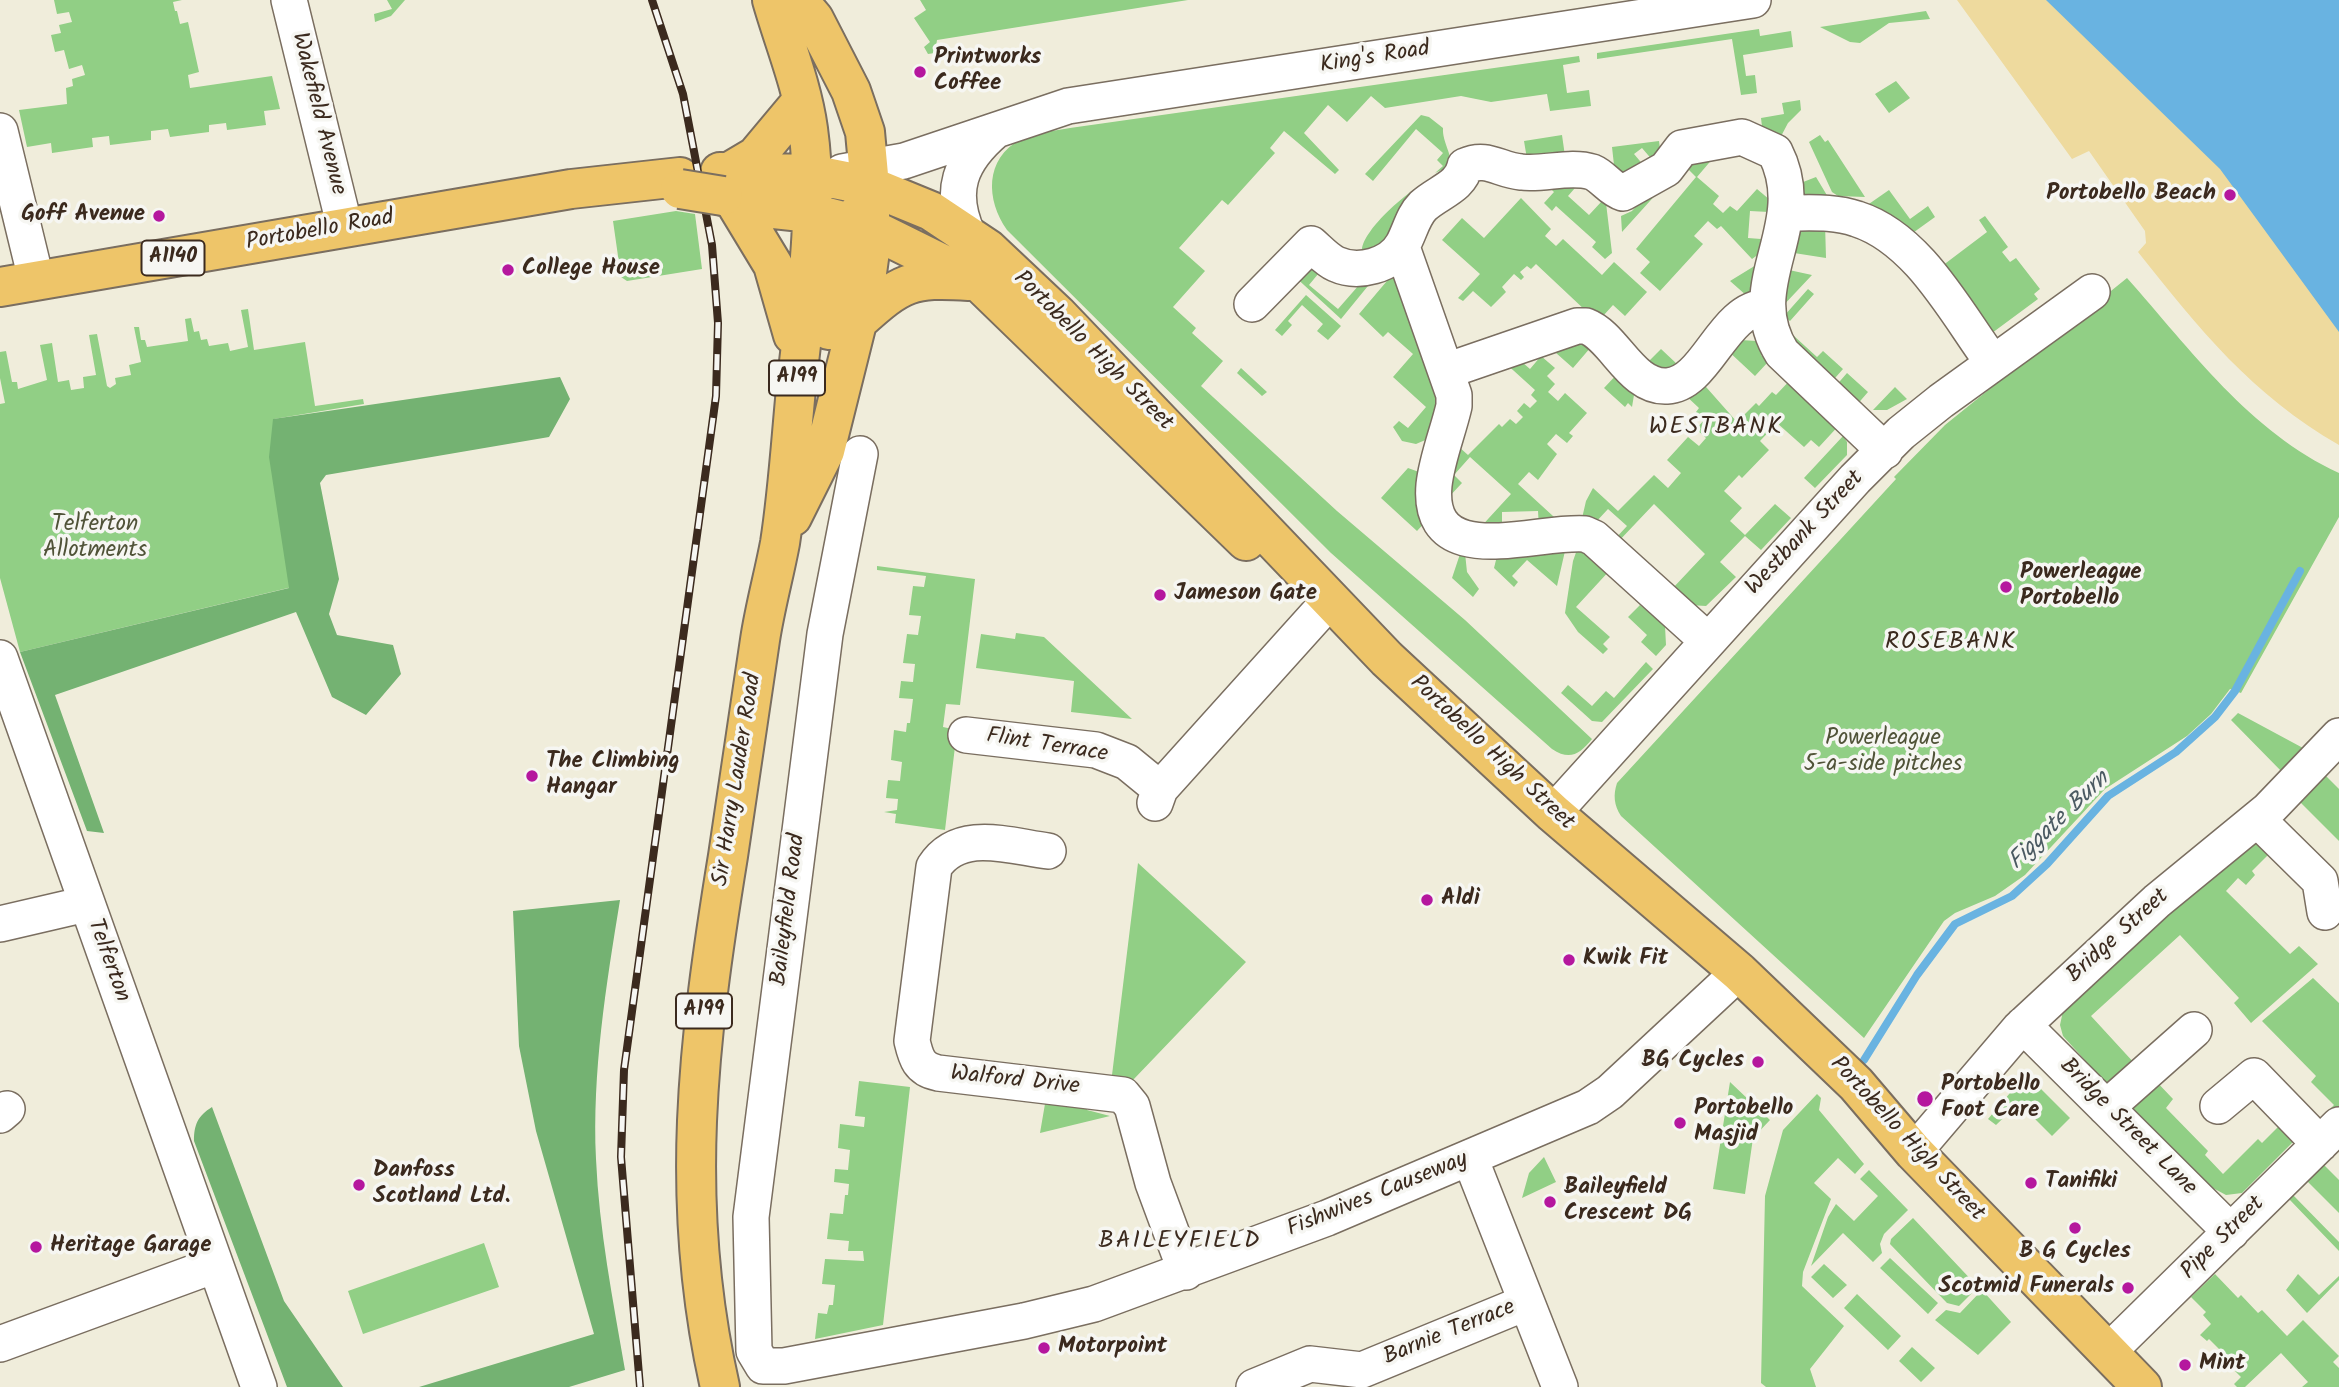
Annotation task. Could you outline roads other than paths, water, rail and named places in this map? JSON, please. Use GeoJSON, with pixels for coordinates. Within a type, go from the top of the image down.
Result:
{"type":"FeatureCollection","features":[{"type":"Feature","properties":{"kind":"main road","name":"A199"},"geometry":{"type":"LineString","coordinates":[[772,0],[802,101],[808,132],[859,191]]}},
{"type":"Feature","properties":{"kind":"main road","name":"A199"},"geometry":{"type":"LineString","coordinates":[[780,0],[800,33],[830,102],[842,158],[859,191],[838,249],[829,328],[780,543]]}},
{"type":"Feature","properties":{"kind":"main road","name":"A199"},"geometry":{"type":"LineString","coordinates":[[780,543],[825,451],[858,321],[868,267],[851,91],[814,19],[798,0]]}},
{"type":"Feature","properties":{"kind":"main road"},"geometry":{"type":"LineString","coordinates":[[726,185],[756,156],[802,101]]}},
{"type":"Feature","properties":{"kind":"main road","name":"Portobello Road"},"geometry":{"type":"LineString","coordinates":[[18,283],[571,189],[641,182],[859,191]]}},
{"type":"Feature","properties":{"kind":"main road","name":"A199"},"geometry":{"type":"LineString","coordinates":[[726,185],[773,265],[799,360]]}},
{"type":"Feature","properties":{"kind":"main road"},"geometry":{"type":"LineString","coordinates":[[859,191],[979,282],[1214,514],[1387,659]]}},
{"type":"Feature","properties":{"kind":"main road","name":"Portobello High Street"},"geometry":{"type":"LineString","coordinates":[[859,191],[968,235],[1006,265],[1057,314],[1387,659],[1553,813],[1739,972],[1856,1084],[1914,1152],[2142,1387]]}},
{"type":"Feature","properties":{"kind":"main road","name":"Sir Harry Lauder Road"},"geometry":{"type":"LineString","coordinates":[[720,1387],[702,1303],[695,1168],[697,1079],[709,967],[761,636],[780,543],[799,360],[859,191]]}},
{"type":"Feature","properties":{"kind":"main road"},"geometry":{"type":"LineString","coordinates":[[858,321],[896,291],[924,279],[979,282]]}},
{"type":"Feature","properties":{"kind":"street","name":"Wakefield Avenue"},"geometry":{"type":"LineString","coordinates":[[289,0],[345,228]]}},
{"type":"Feature","properties":{"kind":"street","name":"King's Road"},"geometry":{"type":"LineString","coordinates":[[859,191],[948,148],[1000,127],[1068,106],[1753,0]]}},
{"type":"Feature","properties":{"kind":"street"},"geometry":{"type":"LineString","coordinates":[[968,235],[958,205],[962,173],[974,149],[1000,127]]}},
{"type":"Feature","properties":{"kind":"street"},"geometry":{"type":"LineString","coordinates":[[0,131],[18,283]]}},
{"type":"Feature","properties":{"kind":"street"},"geometry":{"type":"LineString","coordinates":[[1252,304],[1311,244],[1333,263],[1353,268],[1381,263],[1402,247],[1419,211],[1457,183],[1465,166],[1474,162],[1484,161],[1507,170],[1535,174],[1582,170],[1600,177],[1614,190],[1623,193],[1658,175],[1682,148],[1742,138],[1755,140],[1775,152],[1787,186],[1787,214],[1766,307],[1770,330],[1782,353],[1885,451]]}},
{"type":"Feature","properties":{"kind":"street"},"geometry":{"type":"LineString","coordinates":[[1787,214],[1839,214],[1857,219],[1891,236],[1925,271],[1993,363]]}},
{"type":"Feature","properties":{"kind":"street"},"geometry":{"type":"LineString","coordinates":[[1402,247],[1446,371],[1454,406],[1439,457],[1434,498],[1436,512],[1447,529],[1465,541],[1585,534],[1594,538],[1708,641]]}},
{"type":"Feature","properties":{"kind":"street","name":"Westbank Street"},"geometry":{"type":"LineString","coordinates":[[1553,813],[1855,479],[1901,433],[2092,292]]}},
{"type":"Feature","properties":{"kind":"street"},"geometry":{"type":"LineString","coordinates":[[1446,371],[1577,326],[1586,326],[1643,378],[1666,386],[1688,377],[1744,314],[1766,307]]}},
{"type":"Feature","properties":{"kind":"street","name":"Baileyfield Road"},"geometry":{"type":"LineString","coordinates":[[763,1366],[754,1351],[751,1217],[825,635],[860,454]]}},
{"type":"Feature","properties":{"kind":"street","name":"Flint Terrace"},"geometry":{"type":"LineString","coordinates":[[966,735],[1096,750],[1127,762],[1158,796],[1323,608]]}},
{"type":"Feature","properties":{"kind":"street","name":"Telferton"},"geometry":{"type":"LineString","coordinates":[[0,658],[215,1265]]}},
{"type":"Feature","properties":{"kind":"street","name":"Bridge Street"},"geometry":{"type":"LineString","coordinates":[[1914,1152],[2023,1025],[2157,901],[2257,819],[2339,736]]}},
{"type":"Feature","properties":{"kind":"street"},"geometry":{"type":"LineString","coordinates":[[2257,819],[2320,881],[2325,912]]}},
{"type":"Feature","properties":{"kind":"street","name":"Walford Drive"},"geometry":{"type":"LineString","coordinates":[[1048,851],[977,842],[958,844],[943,853],[934,867],[912,1041],[916,1058],[926,1070],[938,1073],[1123,1095],[1132,1106],[1153,1182],[1186,1272]]}},
{"type":"Feature","properties":{"kind":"street"},"geometry":{"type":"LineString","coordinates":[[0,925],[86,904]]}},
{"type":"Feature","properties":{"kind":"street","name":"Fishwives Causeway"},"geometry":{"type":"LineString","coordinates":[[763,1366],[784,1366],[1058,1314],[1186,1272],[1328,1218],[1561,1121],[1611,1093],[1739,972]]}},
{"type":"Feature","properties":{"kind":"street","name":"Bridge Street Lane"},"geometry":{"type":"LineString","coordinates":[[2023,1025],[2231,1231]]}},
{"type":"Feature","properties":{"kind":"street"},"geometry":{"type":"LineString","coordinates":[[2106,1108],[2194,1030]]}},
{"type":"Feature","properties":{"kind":"street"},"geometry":{"type":"LineString","coordinates":[[2218,1106],[2254,1076],[2330,1135]]}},
{"type":"Feature","properties":{"kind":"street","name":"Pipe Street"},"geometry":{"type":"LineString","coordinates":[[2108,1352],[2330,1135]]}},
{"type":"Feature","properties":{"kind":"street"},"geometry":{"type":"LineString","coordinates":[[1470,1158],[1560,1387]]}},
{"type":"Feature","properties":{"kind":"street"},"geometry":{"type":"LineString","coordinates":[[0,1344],[215,1265],[259,1387]]}},
{"type":"Feature","properties":{"kind":"street","name":"Barnie Terrace"},"geometry":{"type":"LineString","coordinates":[[1254,1387],[1310,1364],[1362,1370],[1525,1303]]}},
{"type":"Feature","properties":{"kind":"water"},"geometry":{"type":"Polygon","coordinates":[[[2046,0],[2339,0],[2339,332],[2220,169],[2046,0]]]}},
{"type":"Feature","properties":{"kind":"waterway","name":"Figgate Burn"},"geometry":{"type":"LineString","coordinates":[[1864,1060],[1917,975],[1955,924],[2012,896],[2047,864],[2108,796],[2176,752],[2215,717],[2235,691],[2300,571]]}},
{"type":"Feature","properties":{"kind":"railway"},"geometry":{"type":"LineString","coordinates":[[640,1387],[621,1157],[624,1070],[716,396],[718,323],[712,245],[683,94],[652,0]]}},
{"type":"Feature","properties":{"kind":"place","name":"Printworks Coffee"},"geometry":{"type":"Point","coordinates":[920,72]}},
{"type":"Feature","properties":{"kind":"place","name":"Portobello Beach"},"geometry":{"type":"Point","coordinates":[2230,195]}},
{"type":"Feature","properties":{"kind":"place","name":"Goff Avenue"},"geometry":{"type":"Point","coordinates":[159,216]}},
{"type":"Feature","properties":{"kind":"place","name":"College House"},"geometry":{"type":"Point","coordinates":[508,270]}},
{"type":"Feature","properties":{"kind":"place","name":"Powerleague Portobello"},"geometry":{"type":"Point","coordinates":[2006,587]}},
{"type":"Feature","properties":{"kind":"place","name":"Jameson Gate"},"geometry":{"type":"Point","coordinates":[1160,595]}},
{"type":"Feature","properties":{"kind":"place","name":"The Climbing Hangar"},"geometry":{"type":"Point","coordinates":[532,776]}},
{"type":"Feature","properties":{"kind":"place","name":"Aldi"},"geometry":{"type":"Point","coordinates":[1427,900]}},
{"type":"Feature","properties":{"kind":"place","name":"Kwik Fit"},"geometry":{"type":"Point","coordinates":[1569,960]}},
{"type":"Feature","properties":{"kind":"place","name":"BG Cycles"},"geometry":{"type":"Point","coordinates":[1758,1062]}},
{"type":"Feature","properties":{"kind":"place","name":"Portobello Foot Care"},"geometry":{"type":"Point","coordinates":[1925,1099]}},
{"type":"Feature","properties":{"kind":"place","name":"Portobello Masjid"},"geometry":{"type":"Point","coordinates":[1680,1123]}},
{"type":"Feature","properties":{"kind":"place","name":"Tanifiki"},"geometry":{"type":"Point","coordinates":[2031,1183]}},
{"type":"Feature","properties":{"kind":"place","name":"Danfoss Scotland Ltd."},"geometry":{"type":"Point","coordinates":[359,1185]}},
{"type":"Feature","properties":{"kind":"place","name":"Baileyfield Crescent DG"},"geometry":{"type":"Point","coordinates":[1550,1202]}},
{"type":"Feature","properties":{"kind":"place","name":"B G Cycles"},"geometry":{"type":"Point","coordinates":[2075,1228]}},
{"type":"Feature","properties":{"kind":"place","name":"Heritage Garage"},"geometry":{"type":"Point","coordinates":[36,1247]}},
{"type":"Feature","properties":{"kind":"place","name":"Scotmid Funerals"},"geometry":{"type":"Point","coordinates":[2128,1288]}},
{"type":"Feature","properties":{"kind":"place","name":"Motorpoint"},"geometry":{"type":"Point","coordinates":[1044,1348]}},
{"type":"Feature","properties":{"kind":"place","name":"Mint"},"geometry":{"type":"Point","coordinates":[2185,1365]}},
{"type":"Feature","properties":{"kind":"district","name":"WESTBANK"},"geometry":{"type":"Point","coordinates":[1716,429]}},
{"type":"Feature","properties":{"kind":"district","name":"ROSEBANK"},"geometry":{"type":"Point","coordinates":[1951,644]}},
{"type":"Feature","properties":{"kind":"district","name":"BAILEYFIELD"},"geometry":{"type":"Point","coordinates":[1180,1243]}},
{"type":"Feature","properties":{"kind":"park label","name":"Telferton Allotments"},"geometry":{"type":"Point","coordinates":[95,539]}},
{"type":"Feature","properties":{"kind":"park label","name":"Powerleague 5-a-side pitches"},"geometry":{"type":"Point","coordinates":[1883,753]}}]}
